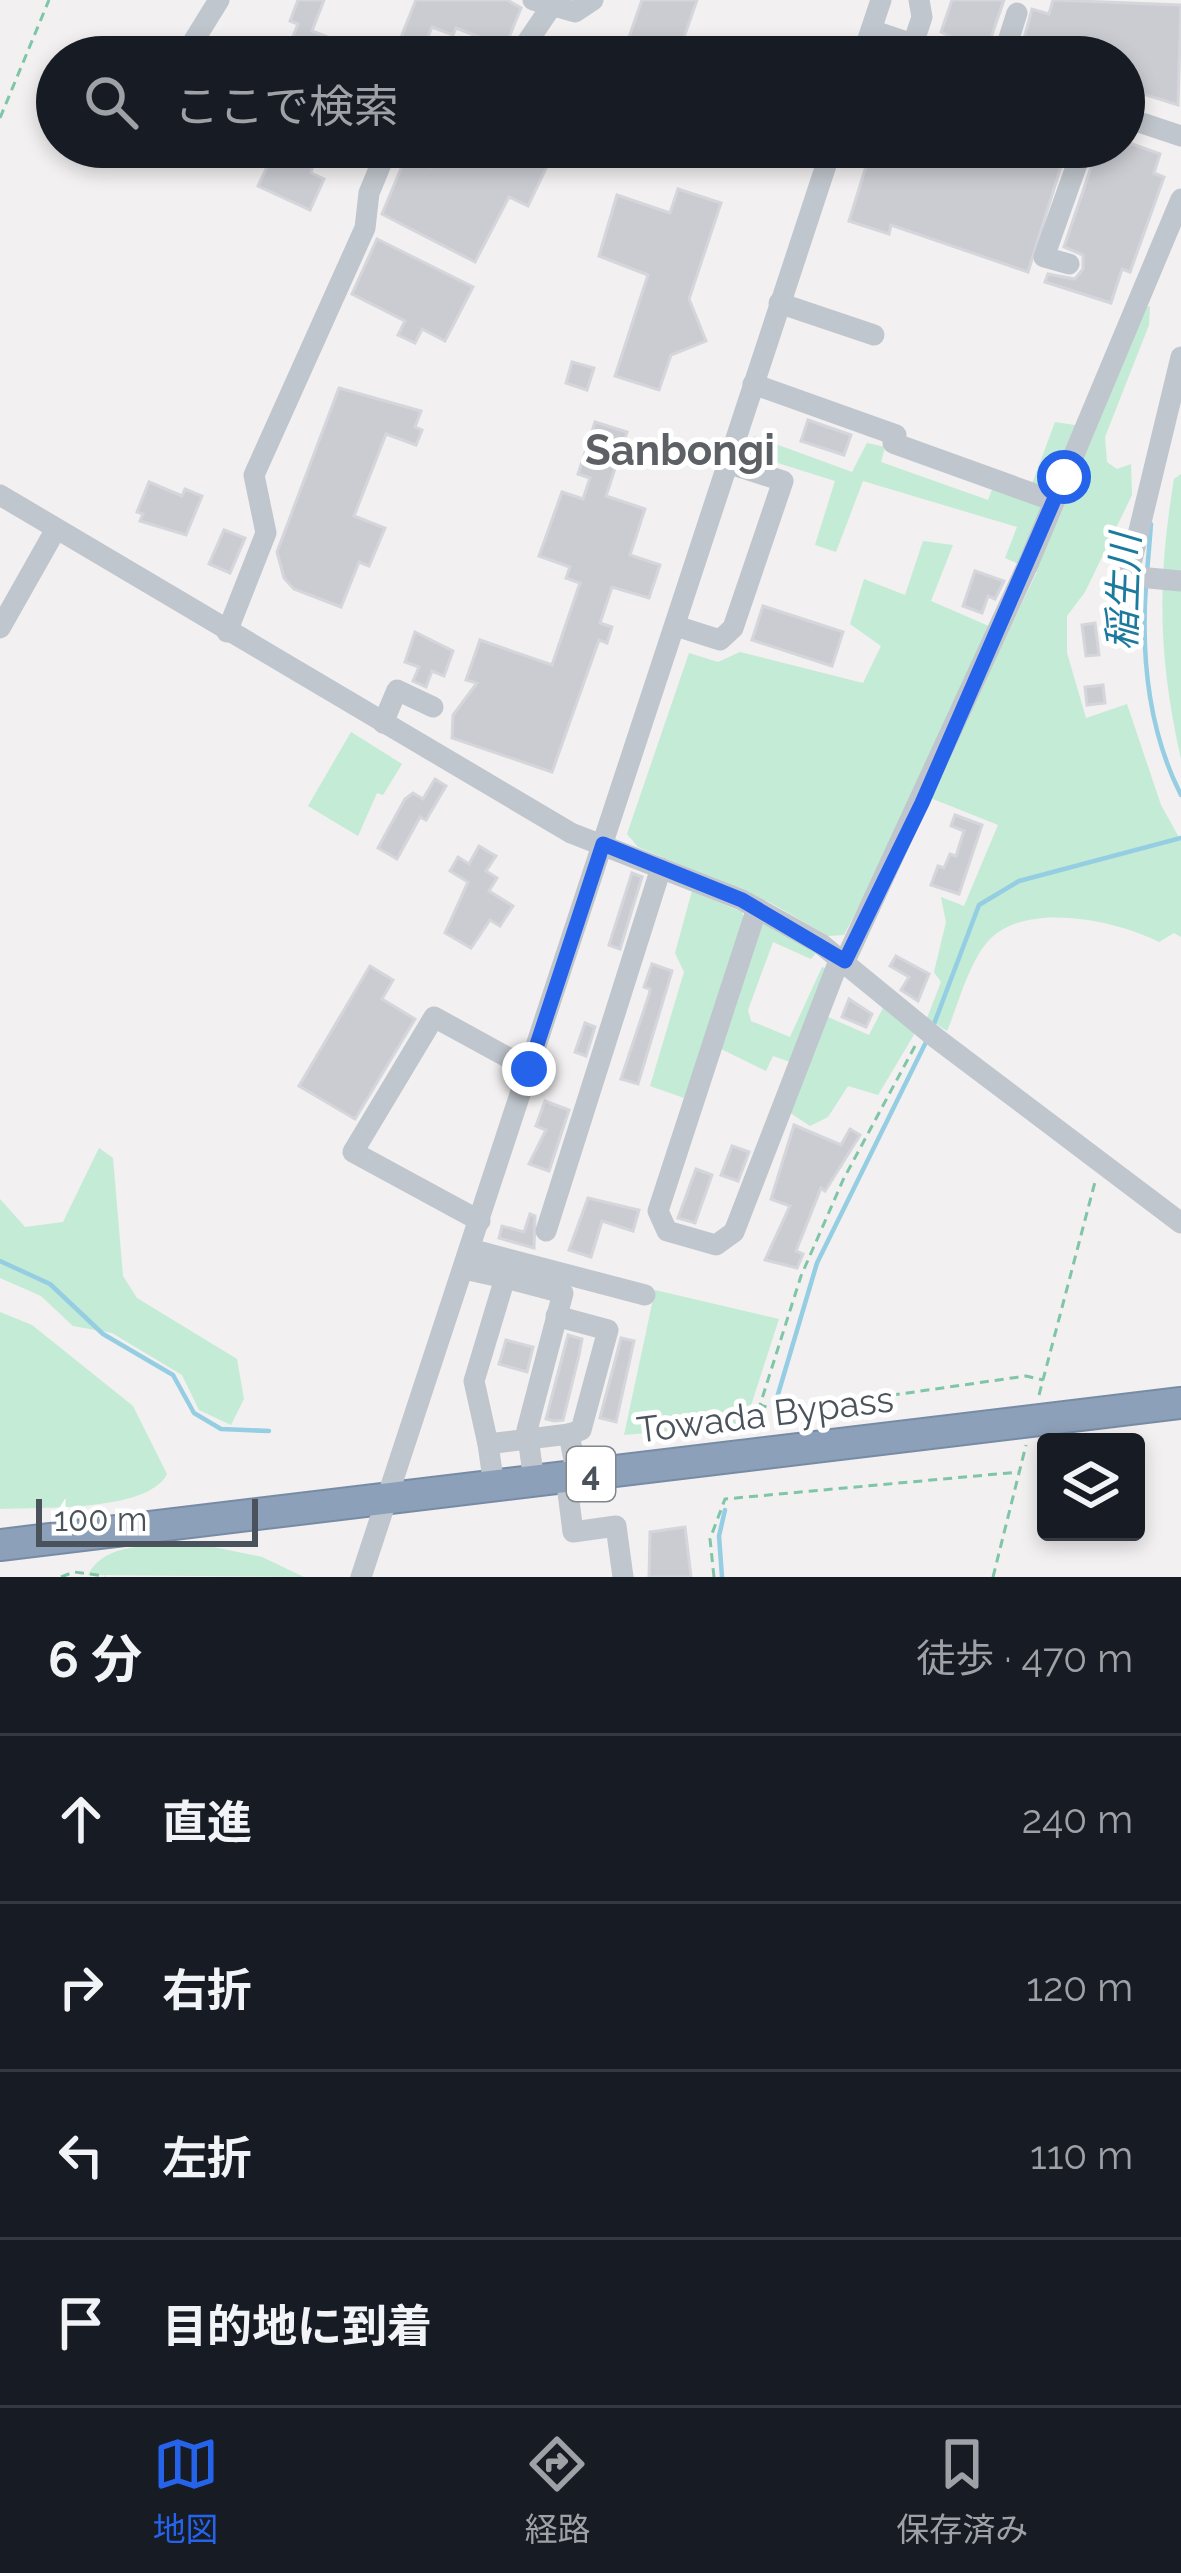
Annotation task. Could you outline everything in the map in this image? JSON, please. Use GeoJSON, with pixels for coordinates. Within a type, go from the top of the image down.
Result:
{"type":"FeatureCollection","features":[{"type":"Feature","properties":{"kind":"highway","name":"Towada Bypass"},"geometry":{"type":"LineString","coordinates":[[0,1545],[1181,1403]]}},
{"type":"Feature","properties":{"kind":"street"},"geometry":{"type":"LineString","coordinates":[[197,36],[219,0]]}},
{"type":"Feature","properties":{"kind":"street"},"geometry":{"type":"LineString","coordinates":[[527,36],[542,3],[575,12],[593,0]]}},
{"type":"Feature","properties":{"kind":"street"},"geometry":{"type":"LineString","coordinates":[[869,36],[881,0]]}},
{"type":"Feature","properties":{"kind":"street"},"geometry":{"type":"LineString","coordinates":[[916,36],[922,17],[919,0]]}},
{"type":"Feature","properties":{"kind":"street"},"geometry":{"type":"LineString","coordinates":[[1010,36],[1017,13]]}},
{"type":"Feature","properties":{"kind":"street"},"geometry":{"type":"LineString","coordinates":[[871,29],[891,36]]}},
{"type":"Feature","properties":{"kind":"street"},"geometry":{"type":"LineString","coordinates":[[1145,124],[1181,136]]}},
{"type":"Feature","properties":{"kind":"street"},"geometry":{"type":"LineString","coordinates":[[227,632],[266,533],[254,475],[365,228],[369,194],[380,168]]}},
{"type":"Feature","properties":{"kind":"street"},"geometry":{"type":"LineString","coordinates":[[361,1577],[825,168]]}},
{"type":"Feature","properties":{"kind":"street"},"geometry":{"type":"LineString","coordinates":[[1069,264],[1044,257],[1076,168]]}},
{"type":"Feature","properties":{"kind":"street"},"geometry":{"type":"LineString","coordinates":[[757,908],[658,1211],[668,1231],[716,1244],[734,1232],[843,960],[922,803],[1181,199]]}},
{"type":"Feature","properties":{"kind":"street"},"geometry":{"type":"LineString","coordinates":[[779,303],[874,335]]}},
{"type":"Feature","properties":{"kind":"street"},"geometry":{"type":"LineString","coordinates":[[1181,357],[1128,576],[1181,581]]}},
{"type":"Feature","properties":{"kind":"street"},"geometry":{"type":"LineString","coordinates":[[753,384],[896,435],[893,443],[1054,501]]}},
{"type":"Feature","properties":{"kind":"street"},"geometry":{"type":"LineString","coordinates":[[676,626],[720,640],[733,628],[783,481],[728,463]]}},
{"type":"Feature","properties":{"kind":"street"},"geometry":{"type":"LineString","coordinates":[[0,495],[571,833],[757,908],[843,960],[923,1028],[1181,1222]]}},
{"type":"Feature","properties":{"kind":"street"},"geometry":{"type":"LineString","coordinates":[[0,628],[56,529]]}},
{"type":"Feature","properties":{"kind":"street"},"geometry":{"type":"LineString","coordinates":[[383,723],[397,690],[433,707]]}},
{"type":"Feature","properties":{"kind":"street"},"geometry":{"type":"LineString","coordinates":[[546,1232],[661,868]]}},
{"type":"Feature","properties":{"kind":"street"},"geometry":{"type":"LineString","coordinates":[[480,1220],[353,1152],[434,1017],[529,1069]]}},
{"type":"Feature","properties":{"kind":"street"},"geometry":{"type":"LineString","coordinates":[[467,1259],[505,1279],[562,1293],[527,1430],[534,1481]]}},
{"type":"Feature","properties":{"kind":"street"},"geometry":{"type":"LineString","coordinates":[[467,1259],[645,1295]]}},
{"type":"Feature","properties":{"kind":"street"},"geometry":{"type":"LineString","coordinates":[[494,1486],[474,1381],[505,1279]]}},
{"type":"Feature","properties":{"kind":"street"},"geometry":{"type":"LineString","coordinates":[[488,1444],[581,1430],[608,1330],[556,1316]]}},
{"type":"Feature","properties":{"kind":"street"},"geometry":{"type":"LineString","coordinates":[[569,1434],[573,1532],[616,1526],[623,1577]]}},
{"type":"Feature","properties":{"kind":"path"},"geometry":{"type":"LineString","coordinates":[[0,118],[50,0]]}},
{"type":"Feature","properties":{"kind":"path"},"geometry":{"type":"LineString","coordinates":[[923,1028],[843,1180],[801,1276],[760,1405],[781,1411],[1026,1376],[1042,1380]]}},
{"type":"Feature","properties":{"kind":"path"},"geometry":{"type":"LineString","coordinates":[[1039,1394],[1100,1163]]}},
{"type":"Feature","properties":{"kind":"path"},"geometry":{"type":"LineString","coordinates":[[993,1577],[1028,1436]]}},
{"type":"Feature","properties":{"kind":"path"},"geometry":{"type":"LineString","coordinates":[[714,1577],[710,1539],[724,1498],[1019,1472]]}},
{"type":"Feature","properties":{"kind":"path"},"geometry":{"type":"LineString","coordinates":[[61,1577],[74,1572],[105,1576]]}},
{"type":"Feature","properties":{"kind":"green space"},"geometry":{"type":"Polygon","coordinates":[[[1150,306],[1149,325],[1105,437],[1107,462],[1117,469],[1131,464],[1132,495],[1085,592],[1067,616],[1067,653],[1086,718],[1127,704],[1161,805],[1181,841],[1181,937],[1174,933],[1159,942],[1120,927],[1073,918],[1027,920],[1007,927],[991,938],[977,958],[947,1031],[927,1018],[941,982],[934,972],[946,922],[941,897],[964,906],[998,825],[918,793],[844,935],[828,936],[771,903],[638,847],[627,834],[689,653],[718,662],[740,652],[863,683],[881,646],[850,624],[864,579],[905,595],[923,541],[953,545],[931,601],[1007,634],[1037,572],[1005,558],[1017,527],[863,481],[836,552],[815,545],[835,481],[749,454],[754,436],[852,472],[867,443],[885,447],[881,462],[988,500],[993,487],[1026,500],[1055,422],[1094,428],[1140,309],[1150,306]]]}},
{"type":"Feature","properties":{"kind":"green space"},"geometry":{"type":"Polygon","coordinates":[[[1181,474],[1181,759],[1164,653],[1163,586],[1168,516],[1174,479],[1181,474]]]}},
{"type":"Feature","properties":{"kind":"green space"},"geometry":{"type":"Polygon","coordinates":[[[351,732],[402,764],[383,795],[377,793],[358,836],[308,806],[351,732]]]}},
{"type":"Feature","properties":{"kind":"green space"},"geometry":{"type":"Polygon","coordinates":[[[692,891],[742,912],[745,922],[684,1098],[650,1086],[684,972],[675,953],[692,891]]]}},
{"type":"Feature","properties":{"kind":"green space"},"geometry":{"type":"Polygon","coordinates":[[[761,923],[772,923],[816,953],[811,959],[773,942],[748,1010],[751,1021],[790,1037],[822,967],[832,970],[790,1062],[773,1056],[766,1071],[719,1048],[761,923]]]}},
{"type":"Feature","properties":{"kind":"green space"},"geometry":{"type":"Polygon","coordinates":[[[883,1008],[915,1033],[878,1095],[848,1086],[828,1117],[810,1126],[789,1112],[828,1017],[869,1035],[883,1008]]]}},
{"type":"Feature","properties":{"kind":"green space"},"geometry":{"type":"Polygon","coordinates":[[[99,1148],[113,1158],[123,1276],[137,1298],[237,1359],[244,1399],[231,1425],[199,1410],[182,1375],[112,1333],[73,1326],[41,1296],[0,1278],[0,1199],[25,1227],[63,1222],[99,1148]]]}},
{"type":"Feature","properties":{"kind":"green space"},"geometry":{"type":"Polygon","coordinates":[[[655,1290],[779,1319],[745,1424],[624,1435],[655,1290]]]}},
{"type":"Feature","properties":{"kind":"green space"},"geometry":{"type":"Polygon","coordinates":[[[0,1312],[32,1325],[133,1406],[167,1474],[156,1486],[139,1495],[91,1505],[0,1509],[0,1312]]]}},
{"type":"Feature","properties":{"kind":"green space"},"geometry":{"type":"Polygon","coordinates":[[[204,1545],[262,1557],[304,1577],[88,1575],[97,1563],[123,1549],[204,1545]]]}},
{"type":"Feature","properties":{"kind":"building"},"geometry":{"type":"Polygon","coordinates":[[[298,0],[324,0],[312,31],[325,36],[293,36],[298,24],[290,21],[298,0]]]}},
{"type":"Feature","properties":{"kind":"building"},"geometry":{"type":"Polygon","coordinates":[[[416,0],[507,0],[521,8],[510,36],[477,36],[456,28],[453,35],[432,27],[428,36],[401,36],[416,0]]]}},
{"type":"Feature","properties":{"kind":"building"},"geometry":{"type":"Polygon","coordinates":[[[642,0],[697,0],[684,36],[629,36],[642,0]]]}},
{"type":"Feature","properties":{"kind":"building"},"geometry":{"type":"Polygon","coordinates":[[[952,0],[1004,0],[991,36],[941,32],[952,0]]]}},
{"type":"Feature","properties":{"kind":"building"},"geometry":{"type":"Polygon","coordinates":[[[1053,0],[1181,5],[1178,105],[1145,95],[1145,36],[1025,36],[1032,9],[1049,14],[1053,0]]]}},
{"type":"Feature","properties":{"kind":"building"},"geometry":{"type":"Polygon","coordinates":[[[1145,149],[1160,154],[1154,173],[1164,177],[1130,272],[1122,269],[1111,303],[1045,282],[1048,274],[1075,279],[1083,269],[1083,255],[1064,247],[1091,168],[1145,168],[1145,149]]]}},
{"type":"Feature","properties":{"kind":"building"},"geometry":{"type":"Polygon","coordinates":[[[267,168],[312,168],[311,173],[324,179],[310,210],[258,186],[267,168]]]}},
{"type":"Feature","properties":{"kind":"building"},"geometry":{"type":"Polygon","coordinates":[[[401,168],[546,168],[528,206],[509,197],[475,262],[382,214],[401,168]]]}},
{"type":"Feature","properties":{"kind":"building"},"geometry":{"type":"Polygon","coordinates":[[[865,168],[1060,168],[1028,272],[891,225],[889,234],[849,221],[865,168]]]}},
{"type":"Feature","properties":{"kind":"building"},"geometry":{"type":"Polygon","coordinates":[[[678,189],[721,203],[689,299],[706,341],[671,355],[659,390],[615,376],[648,275],[599,256],[617,195],[670,213],[678,189]]]}},
{"type":"Feature","properties":{"kind":"building"},"geometry":{"type":"Polygon","coordinates":[[[377,239],[473,287],[445,341],[422,329],[415,343],[398,335],[405,321],[352,294],[377,239]]]}},
{"type":"Feature","properties":{"kind":"building"},"geometry":{"type":"Polygon","coordinates":[[[572,362],[594,368],[587,390],[566,383],[572,362]]]}},
{"type":"Feature","properties":{"kind":"building"},"geometry":{"type":"Polygon","coordinates":[[[339,388],[421,411],[415,427],[422,430],[416,445],[386,434],[354,516],[385,528],[369,566],[359,562],[341,607],[294,589],[284,578],[277,552],[339,388]]]}},
{"type":"Feature","properties":{"kind":"building"},"geometry":{"type":"Polygon","coordinates":[[[808,420],[851,435],[844,455],[801,441],[808,420]]]}},
{"type":"Feature","properties":{"kind":"building"},"geometry":{"type":"Polygon","coordinates":[[[595,422],[627,432],[606,496],[645,509],[630,555],[660,565],[649,598],[612,587],[600,623],[612,627],[607,643],[599,640],[552,772],[452,738],[453,715],[477,683],[466,680],[480,640],[552,665],[580,583],[566,578],[570,567],[539,556],[562,492],[583,499],[590,478],[578,474],[595,422]]]}},
{"type":"Feature","properties":{"kind":"building"},"geometry":{"type":"Polygon","coordinates":[[[149,482],[182,496],[185,489],[202,496],[186,535],[140,521],[143,514],[137,512],[149,482]]]}},
{"type":"Feature","properties":{"kind":"building"},"geometry":{"type":"Polygon","coordinates":[[[224,530],[245,538],[230,573],[209,564],[224,530]]]}},
{"type":"Feature","properties":{"kind":"building"},"geometry":{"type":"Polygon","coordinates":[[[975,571],[1004,581],[995,599],[988,596],[982,613],[963,606],[975,571]]]}},
{"type":"Feature","properties":{"kind":"building"},"geometry":{"type":"Polygon","coordinates":[[[763,606],[843,632],[832,666],[752,640],[763,606]]]}},
{"type":"Feature","properties":{"kind":"building"},"geometry":{"type":"Polygon","coordinates":[[[1095,623],[1099,655],[1086,656],[1082,625],[1095,623]]]}},
{"type":"Feature","properties":{"kind":"building"},"geometry":{"type":"Polygon","coordinates":[[[415,632],[453,651],[444,676],[432,671],[426,687],[413,681],[419,667],[405,662],[415,632]]]}},
{"type":"Feature","properties":{"kind":"building"},"geometry":{"type":"Polygon","coordinates":[[[1103,685],[1105,703],[1087,705],[1085,687],[1103,685]]]}},
{"type":"Feature","properties":{"kind":"building"},"geometry":{"type":"Polygon","coordinates":[[[435,779],[446,786],[426,820],[420,817],[397,859],[378,848],[405,799],[413,793],[423,799],[435,779]]]}},
{"type":"Feature","properties":{"kind":"building"},"geometry":{"type":"Polygon","coordinates":[[[955,815],[982,825],[959,894],[931,885],[938,866],[944,868],[950,854],[956,856],[964,831],[951,826],[955,815]]]}},
{"type":"Feature","properties":{"kind":"building"},"geometry":{"type":"Polygon","coordinates":[[[479,846],[496,856],[486,871],[497,878],[489,891],[513,906],[500,926],[490,920],[471,948],[445,933],[468,882],[450,871],[458,857],[469,864],[479,846]]]}},
{"type":"Feature","properties":{"kind":"building"},"geometry":{"type":"Polygon","coordinates":[[[632,873],[642,877],[620,949],[609,945],[632,873]]]}},
{"type":"Feature","properties":{"kind":"building"},"geometry":{"type":"Polygon","coordinates":[[[896,956],[929,974],[918,1001],[901,990],[909,977],[890,966],[896,956]]]}},
{"type":"Feature","properties":{"kind":"building"},"geometry":{"type":"Polygon","coordinates":[[[652,964],[672,971],[638,1084],[621,1079],[649,995],[650,989],[644,987],[652,964]]]}},
{"type":"Feature","properties":{"kind":"building"},"geometry":{"type":"Polygon","coordinates":[[[370,966],[393,980],[382,999],[415,1019],[355,1119],[299,1086],[370,966]]]}},
{"type":"Feature","properties":{"kind":"building"},"geometry":{"type":"Polygon","coordinates":[[[849,999],[872,1014],[866,1027],[842,1017],[849,999]]]}},
{"type":"Feature","properties":{"kind":"building"},"geometry":{"type":"Polygon","coordinates":[[[585,1023],[595,1027],[586,1056],[575,1052],[585,1023]]]}},
{"type":"Feature","properties":{"kind":"building"},"geometry":{"type":"Polygon","coordinates":[[[545,1101],[569,1110],[549,1171],[529,1164],[546,1130],[536,1126],[545,1101]]]}},
{"type":"Feature","properties":{"kind":"building"},"geometry":{"type":"Polygon","coordinates":[[[794,1125],[841,1145],[850,1129],[860,1135],[825,1191],[821,1188],[796,1251],[803,1254],[797,1268],[765,1260],[790,1206],[771,1199],[794,1125]]]}},
{"type":"Feature","properties":{"kind":"building"},"geometry":{"type":"Polygon","coordinates":[[[732,1146],[749,1152],[738,1181],[721,1175],[732,1146]]]}},
{"type":"Feature","properties":{"kind":"building"},"geometry":{"type":"Polygon","coordinates":[[[696,1169],[712,1175],[695,1223],[678,1218],[696,1169]]]}},
{"type":"Feature","properties":{"kind":"building"},"geometry":{"type":"Polygon","coordinates":[[[588,1198],[639,1210],[633,1231],[602,1221],[591,1257],[569,1250],[588,1198]]]}},
{"type":"Feature","properties":{"kind":"building"},"geometry":{"type":"Polygon","coordinates":[[[530,1214],[535,1216],[534,1248],[499,1238],[502,1226],[524,1232],[530,1214]]]}},
{"type":"Feature","properties":{"kind":"building"},"geometry":{"type":"Polygon","coordinates":[[[568,1335],[582,1339],[563,1420],[554,1421],[546,1419],[568,1335]]]}},
{"type":"Feature","properties":{"kind":"building"},"geometry":{"type":"Polygon","coordinates":[[[621,1338],[634,1341],[616,1422],[600,1418],[621,1338]]]}},
{"type":"Feature","properties":{"kind":"building"},"geometry":{"type":"Polygon","coordinates":[[[506,1340],[533,1347],[527,1372],[499,1364],[506,1340]]]}},
{"type":"Feature","properties":{"kind":"building"},"geometry":{"type":"Polygon","coordinates":[[[685,1527],[691,1577],[649,1577],[650,1532],[685,1527]]]}},
{"type":"Feature","properties":{"kind":"waterway","name":"稲生川"},"geometry":{"type":"LineString","coordinates":[[1147,573],[1151,524]]}},
{"type":"Feature","properties":{"kind":"waterway","name":"稲生川"},"geometry":{"type":"LineString","coordinates":[[1146,584],[1149,692],[1161,745],[1181,795]]}},
{"type":"Feature","properties":{"kind":"waterway"},"geometry":{"type":"LineString","coordinates":[[934,1024],[979,905],[1019,881],[1181,838]]}},
{"type":"Feature","properties":{"kind":"waterway"},"geometry":{"type":"LineString","coordinates":[[776,1401],[817,1263],[927,1040]]}},
{"type":"Feature","properties":{"kind":"waterway"},"geometry":{"type":"LineString","coordinates":[[0,1261],[50,1284],[103,1334],[173,1375],[194,1413],[221,1429],[269,1431]]}},
{"type":"Feature","properties":{"kind":"waterway"},"geometry":{"type":"LineString","coordinates":[[722,1577],[719,1536],[725,1510]]}},
{"type":"Feature","properties":{"kind":"district","name":"Sanbongi"},"geometry":{"type":"Point","coordinates":[680,450]}},
{"type":"Feature","properties":{"kind":"route"},"geometry":{"type":"LineString","coordinates":[[529,1069],[603,844],[742,900],[845,961],[922,803],[1064,477]]}}]}
